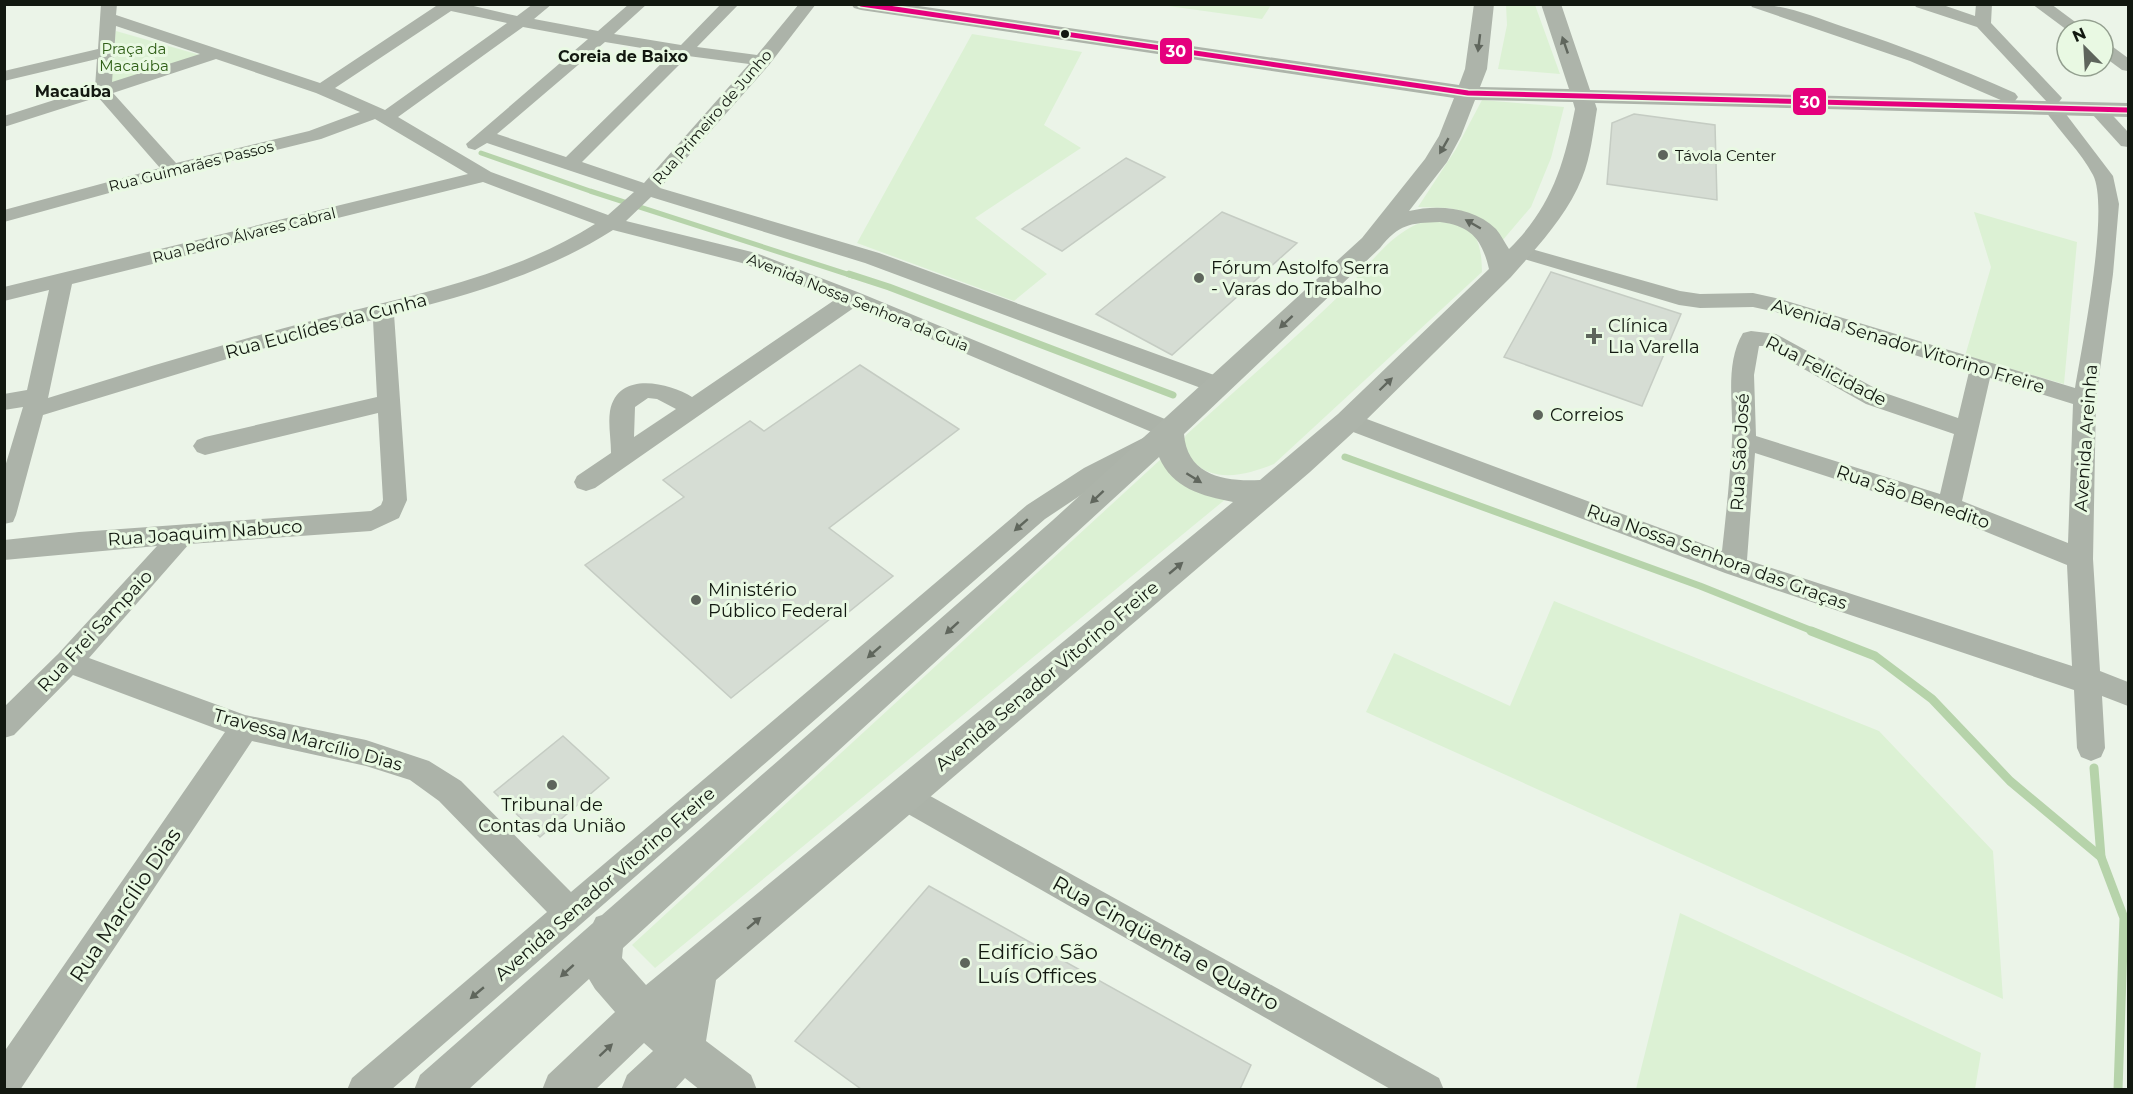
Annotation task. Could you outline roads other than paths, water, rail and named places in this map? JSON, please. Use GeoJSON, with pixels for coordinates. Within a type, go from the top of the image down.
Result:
{"type":"FeatureCollection","features":[{"type":"Feature","properties":{"kind":"main road"},"geometry":{"type":"LineString","coordinates":[[861,4],[1431,89],[1454,103],[1467,96]]}},
{"type":"Feature","properties":{"kind":"main road"},"geometry":{"type":"LineString","coordinates":[[920,4],[1198,47],[1467,96],[1581,91],[2009,98],[2098,110],[2128,110]]}},
{"type":"Feature","properties":{"kind":"main road","name":"Avenida Senador Vitorino Freire"},"geometry":{"type":"LineString","coordinates":[[435,1089],[1055,536],[1371,243],[1435,162],[1450,136],[1476,69],[1484,4]]}},
{"type":"Feature","properties":{"kind":"main road","name":"Avenida Senador Vitorino Freire"},"geometry":{"type":"LineString","coordinates":[[563,1089],[644,1014],[1348,421],[1511,262],[1554,208],[1570,179],[1578,154],[1586,109],[1551,4]]}},
{"type":"Feature","properties":{"kind":"main road"},"geometry":{"type":"LineString","coordinates":[[1581,91],[2053,104],[2128,98]]}},
{"type":"Feature","properties":{"kind":"main road"},"geometry":{"type":"LineString","coordinates":[[1384,227],[1419,215],[1443,214],[1467,220],[1479,227],[1494,243],[1500,254],[1511,262]]}},
{"type":"Feature","properties":{"kind":"main road"},"geometry":{"type":"LineString","coordinates":[[1164,435],[1172,458],[1189,475],[1200,482],[1225,490],[1246,493],[1267,491]]}},
{"type":"Feature","properties":{"kind":"main road"},"geometry":{"type":"LineString","coordinates":[[610,932],[602,950],[603,961],[608,972],[644,1014],[683,1051],[736,1089]]}},
{"type":"Feature","properties":{"kind":"main road"},"geometry":{"type":"LineString","coordinates":[[642,1089],[683,1051],[697,970]]}},
{"type":"Feature","properties":{"kind":"street","name":"Rua Guimarães Passos"},"geometry":{"type":"LineString","coordinates":[[4,216],[172,170],[315,135],[381,115],[521,22],[544,4]]}},
{"type":"Feature","properties":{"kind":"street"},"geometry":{"type":"LineString","coordinates":[[456,160],[639,4]]}},
{"type":"Feature","properties":{"kind":"street"},"geometry":{"type":"LineString","coordinates":[[569,165],[731,4]]}},
{"type":"Feature","properties":{"kind":"street","name":"Rua Primeiro de Junho"},"geometry":{"type":"LineString","coordinates":[[616,219],[644,194],[763,61],[808,4]]}},
{"type":"Feature","properties":{"kind":"street"},"geometry":{"type":"LineString","coordinates":[[1758,4],[1894,49],[1950,70],[2009,98]]}},
{"type":"Feature","properties":{"kind":"street"},"geometry":{"type":"LineString","coordinates":[[1922,4],[1983,24],[1984,4]]}},
{"type":"Feature","properties":{"kind":"street"},"geometry":{"type":"LineString","coordinates":[[2040,4],[2060,18]]}},
{"type":"Feature","properties":{"kind":"street"},"geometry":{"type":"LineString","coordinates":[[322,89],[450,5],[521,22],[684,51],[763,61]]}},
{"type":"Feature","properties":{"kind":"street"},"geometry":{"type":"LineString","coordinates":[[109,11],[103,92],[172,170]]}},
{"type":"Feature","properties":{"kind":"street","name":"Avenida Nossa Senhora da Guia"},"geometry":{"type":"LineString","coordinates":[[109,11],[216,54],[322,89],[381,115],[484,176],[616,219],[748,258],[853,298],[1164,435]]}},
{"type":"Feature","properties":{"kind":"street","name":"Avenida Areinha"},"geometry":{"type":"LineString","coordinates":[[1983,24],[2053,104],[2103,176],[2109,204],[2103,274],[2085,399],[2080,559],[2091,748]]}},
{"type":"Feature","properties":{"kind":"street"},"geometry":{"type":"LineString","coordinates":[[4,76],[106,52]]}},
{"type":"Feature","properties":{"kind":"street"},"geometry":{"type":"LineString","coordinates":[[4,122],[216,54]]}},
{"type":"Feature","properties":{"kind":"street"},"geometry":{"type":"LineString","coordinates":[[2115,57],[2128,66]]}},
{"type":"Feature","properties":{"kind":"street"},"geometry":{"type":"LineString","coordinates":[[2098,110],[2128,142]]}},
{"type":"Feature","properties":{"kind":"street"},"geometry":{"type":"LineString","coordinates":[[484,136],[644,194],[872,258],[1217,385]]}},
{"type":"Feature","properties":{"kind":"street","name":"Rua Pedro Álvares Cabral"},"geometry":{"type":"LineString","coordinates":[[4,294],[484,176]]}},
{"type":"Feature","properties":{"kind":"street","name":"Rua Euclídes da Cunha"},"geometry":{"type":"LineString","coordinates":[[4,402],[35,403],[313,327],[383,312],[509,273],[552,256],[616,219]]}},
{"type":"Feature","properties":{"kind":"street","name":"Avenida Senador Vitorino Freire"},"geometry":{"type":"LineString","coordinates":[[1511,262],[1678,298],[1753,300],[1780,306],[2085,399]]}},
{"type":"Feature","properties":{"kind":"street"},"geometry":{"type":"LineString","coordinates":[[4,514],[35,403],[62,280]]}},
{"type":"Feature","properties":{"kind":"street"},"geometry":{"type":"LineString","coordinates":[[586,482],[623,454],[694,409],[853,298]]}},
{"type":"Feature","properties":{"kind":"street"},"geometry":{"type":"LineString","coordinates":[[205,446],[390,402],[383,312]]}},
{"type":"Feature","properties":{"kind":"street","name":"Rua Felicidade"},"geometry":{"type":"LineString","coordinates":[[1751,338],[1768,339],[1874,398],[1968,430]]}},
{"type":"Feature","properties":{"kind":"street","name":"Rua São José"},"geometry":{"type":"LineString","coordinates":[[1734,566],[1744,441],[1743,369],[1746,349],[1751,338]]}},
{"type":"Feature","properties":{"kind":"street"},"geometry":{"type":"LineString","coordinates":[[1949,506],[1982,366]]}},
{"type":"Feature","properties":{"kind":"street"},"geometry":{"type":"LineString","coordinates":[[623,454],[622,408],[628,399],[638,392],[652,389],[661,391],[694,409]]}},
{"type":"Feature","properties":{"kind":"street","name":"Rua Joaquim Nabuco"},"geometry":{"type":"LineString","coordinates":[[4,550],[183,534],[371,521],[388,515],[394,508],[395,500],[390,402]]}},
{"type":"Feature","properties":{"kind":"street","name":"Rua Nossa Senhora das Graças"},"geometry":{"type":"LineString","coordinates":[[1348,421],[1734,566],[2128,694]]}},
{"type":"Feature","properties":{"kind":"street","name":"Avenida Senador Vitorino Freire"},"geometry":{"type":"LineString","coordinates":[[364,1089],[1036,512],[1076,483],[1164,435]]}},
{"type":"Feature","properties":{"kind":"street","name":"Rua São Benedito"},"geometry":{"type":"LineString","coordinates":[[1744,441],[1949,506],[2080,559]]}},
{"type":"Feature","properties":{"kind":"street","name":"Rua Frei Sampaio"},"geometry":{"type":"LineString","coordinates":[[4,726],[68,662],[183,534]]}},
{"type":"Feature","properties":{"kind":"street","name":"Travessa Marcílio Dias"},"geometry":{"type":"LineString","coordinates":[[68,662],[245,727],[366,753],[419,770],[450,791],[570,914]]}},
{"type":"Feature","properties":{"kind":"street","name":"Rua Marcílio Dias"},"geometry":{"type":"LineString","coordinates":[[4,1083],[245,727]]}},
{"type":"Feature","properties":{"kind":"street","name":"Rua Cinqüenta e Quatro"},"geometry":{"type":"LineString","coordinates":[[905,796],[1427,1089]]}},
{"type":"Feature","properties":{"kind":"waterway"},"geometry":{"type":"LineString","coordinates":[[481,153],[590,191],[853,276]]}},
{"type":"Feature","properties":{"kind":"waterway"},"geometry":{"type":"LineString","coordinates":[[849,274],[889,287],[1173,395]]}},
{"type":"Feature","properties":{"kind":"waterway"},"geometry":{"type":"LineString","coordinates":[[1345,457],[1700,586],[1815,632]]}},
{"type":"Feature","properties":{"kind":"waterway"},"geometry":{"type":"LineString","coordinates":[[1811,631],[1875,656],[1932,699],[2010,781],[2101,857]]}},
{"type":"Feature","properties":{"kind":"waterway"},"geometry":{"type":"LineString","coordinates":[[2094,768],[2101,857]]}},
{"type":"Feature","properties":{"kind":"waterway"},"geometry":{"type":"LineString","coordinates":[[2101,857],[2124,918],[2118,1090]]}},
{"type":"Feature","properties":{"kind":"place","name":"Távola Center"},"geometry":{"type":"Point","coordinates":[1663,155]}},
{"type":"Feature","properties":{"kind":"place","name":"Fórum Astolfo Serra - Varas do Trabalho"},"geometry":{"type":"Point","coordinates":[1199,278]}},
{"type":"Feature","properties":{"kind":"place","name":"Clínica LIa Varella"},"geometry":{"type":"Point","coordinates":[1594,336]}},
{"type":"Feature","properties":{"kind":"place","name":"Correios"},"geometry":{"type":"Point","coordinates":[1538,415]}},
{"type":"Feature","properties":{"kind":"place","name":"Ministério Público Federal"},"geometry":{"type":"Point","coordinates":[696,600]}},
{"type":"Feature","properties":{"kind":"place","name":"Tribunal de Contas da União"},"geometry":{"type":"Point","coordinates":[552,785]}},
{"type":"Feature","properties":{"kind":"place","name":"Edifício São Luís Offices"},"geometry":{"type":"Point","coordinates":[965,963]}},
{"type":"Feature","properties":{"kind":"district","name":"Coreia de Baixo"},"geometry":{"type":"Point","coordinates":[623,56]}},
{"type":"Feature","properties":{"kind":"district","name":"Macaúba"},"geometry":{"type":"Point","coordinates":[73,91]}},
{"type":"Feature","properties":{"kind":"park label","name":"Praça da Macaúba"},"geometry":{"type":"Point","coordinates":[134,56]}}]}
